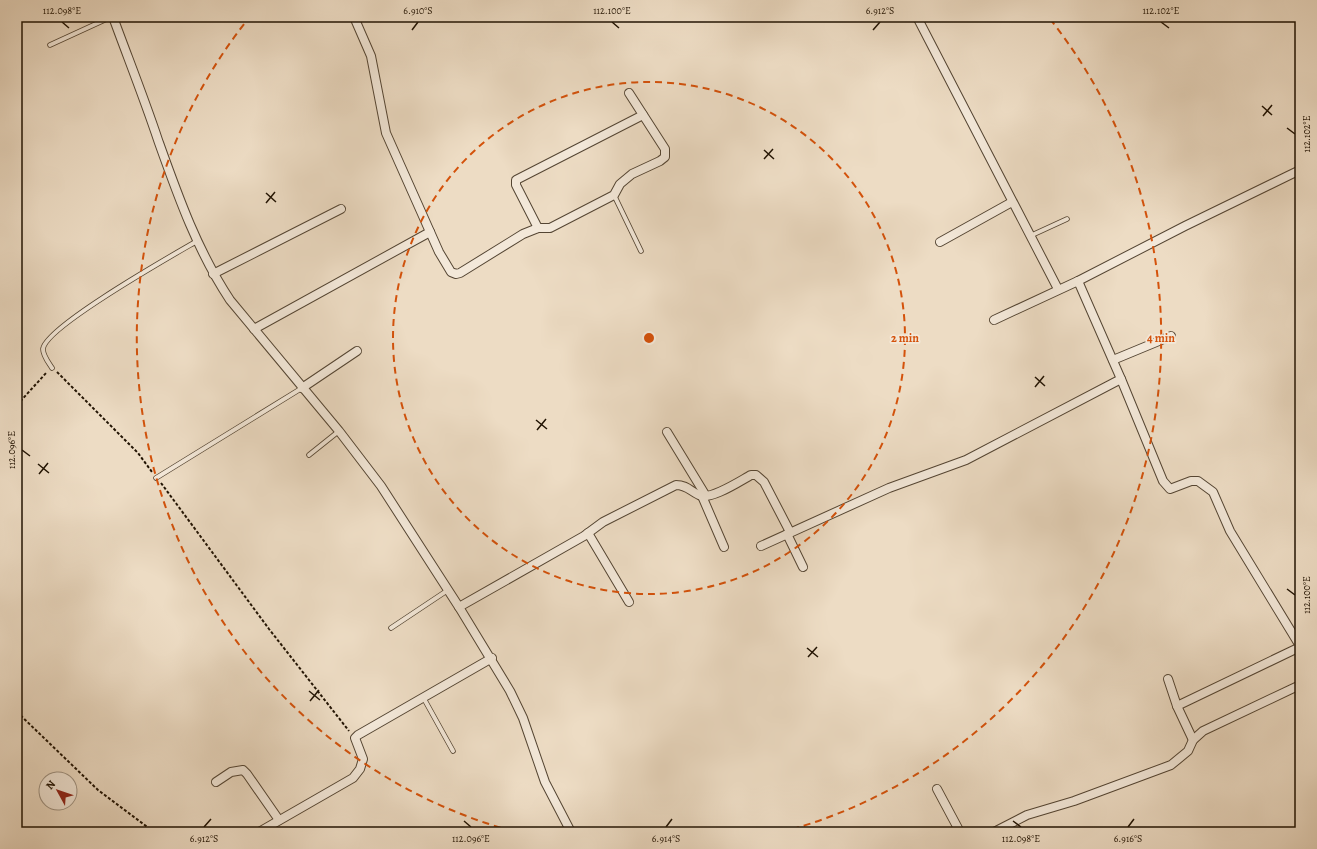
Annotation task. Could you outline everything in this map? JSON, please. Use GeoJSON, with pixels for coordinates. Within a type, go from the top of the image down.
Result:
{"type":"FeatureCollection","features":[{"type":"Feature","properties":{"kind":"street"},"geometry":{"type":"LineString","coordinates":[[112,17],[177,194],[213,274],[230,300],[302,388],[339,430],[381,486],[449,590],[492,658],[523,718],[545,782],[571,832]]}},
{"type":"Feature","properties":{"kind":"street"},"geometry":{"type":"LineString","coordinates":[[354,17],[371,56],[386,132],[439,252],[451,272],[456,274],[513,240],[538,228],[550,228],[614,195],[620,184],[632,174],[660,161],[665,157],[665,149],[629,93]]}},
{"type":"Feature","properties":{"kind":"street"},"geometry":{"type":"LineString","coordinates":[[917,17],[1058,289]]}},
{"type":"Feature","properties":{"kind":"street"},"geometry":{"type":"LineString","coordinates":[[538,228],[516,185],[516,180],[643,115]]}},
{"type":"Feature","properties":{"kind":"street"},"geometry":{"type":"LineString","coordinates":[[994,320],[1058,289],[1078,282],[1185,226],[1300,170]]}},
{"type":"Feature","properties":{"kind":"street"},"geometry":{"type":"LineString","coordinates":[[940,242],[1012,202]]}},
{"type":"Feature","properties":{"kind":"street"},"geometry":{"type":"LineString","coordinates":[[213,274],[341,209]]}},
{"type":"Feature","properties":{"kind":"street"},"geometry":{"type":"LineString","coordinates":[[254,329],[430,232]]}},
{"type":"Feature","properties":{"kind":"street"},"geometry":{"type":"LineString","coordinates":[[1078,282],[1113,360],[1166,487],[1170,489],[1191,481],[1198,481],[1213,492],[1230,531],[1300,646],[1177,706]]}},
{"type":"Feature","properties":{"kind":"street"},"geometry":{"type":"LineString","coordinates":[[1113,360],[1171,336]]}},
{"type":"Feature","properties":{"kind":"street"},"geometry":{"type":"LineString","coordinates":[[302,388],[357,351]]}},
{"type":"Feature","properties":{"kind":"street"},"geometry":{"type":"LineString","coordinates":[[762,546],[889,488],[966,460],[1121,379]]}},
{"type":"Feature","properties":{"kind":"street"},"geometry":{"type":"LineString","coordinates":[[667,432],[704,496],[724,547]]}},
{"type":"Feature","properties":{"kind":"street"},"geometry":{"type":"LineString","coordinates":[[459,607],[588,533],[602,522],[676,485],[688,487],[704,496],[717,493],[751,475],[756,475],[764,482],[803,567]]}},
{"type":"Feature","properties":{"kind":"street"},"geometry":{"type":"LineString","coordinates":[[588,533],[629,602]]}},
{"type":"Feature","properties":{"kind":"street"},"geometry":{"type":"LineString","coordinates":[[259,832],[353,778],[360,770],[364,759],[355,738],[492,658]]}},
{"type":"Feature","properties":{"kind":"street"},"geometry":{"type":"LineString","coordinates":[[1168,679],[1177,706],[1193,740]]}},
{"type":"Feature","properties":{"kind":"street"},"geometry":{"type":"LineString","coordinates":[[994,832],[1027,815],[1074,801],[1171,765],[1188,751],[1193,740],[1203,731],[1225,719],[1300,686]]}},
{"type":"Feature","properties":{"kind":"street"},"geometry":{"type":"LineString","coordinates":[[216,782],[231,772],[242,770],[247,774],[279,820]]}},
{"type":"Feature","properties":{"kind":"street"},"geometry":{"type":"LineString","coordinates":[[937,789],[960,832]]}},
{"type":"Feature","properties":{"kind":"lane"},"geometry":{"type":"LineString","coordinates":[[50,45],[112,17]]}},
{"type":"Feature","properties":{"kind":"lane"},"geometry":{"type":"LineString","coordinates":[[614,195],[641,251]]}},
{"type":"Feature","properties":{"kind":"lane"},"geometry":{"type":"LineString","coordinates":[[1030,236],[1067,219]]}},
{"type":"Feature","properties":{"kind":"lane"},"geometry":{"type":"LineString","coordinates":[[52,368],[44,356],[43,348],[48,339],[80,314],[132,279],[197,241]]}},
{"type":"Feature","properties":{"kind":"lane"},"geometry":{"type":"LineString","coordinates":[[156,478],[302,388]]}},
{"type":"Feature","properties":{"kind":"lane"},"geometry":{"type":"LineString","coordinates":[[309,455],[339,430]]}},
{"type":"Feature","properties":{"kind":"lane"},"geometry":{"type":"LineString","coordinates":[[391,628],[449,590]]}},
{"type":"Feature","properties":{"kind":"lane"},"geometry":{"type":"LineString","coordinates":[[423,697],[453,751]]}},
{"type":"Feature","properties":{"kind":"path"},"geometry":{"type":"LineString","coordinates":[[17,405],[52,368],[138,453],[269,629],[355,738]]}},
{"type":"Feature","properties":{"kind":"path"},"geometry":{"type":"LineString","coordinates":[[17,712],[98,790],[154,832]]}}]}
